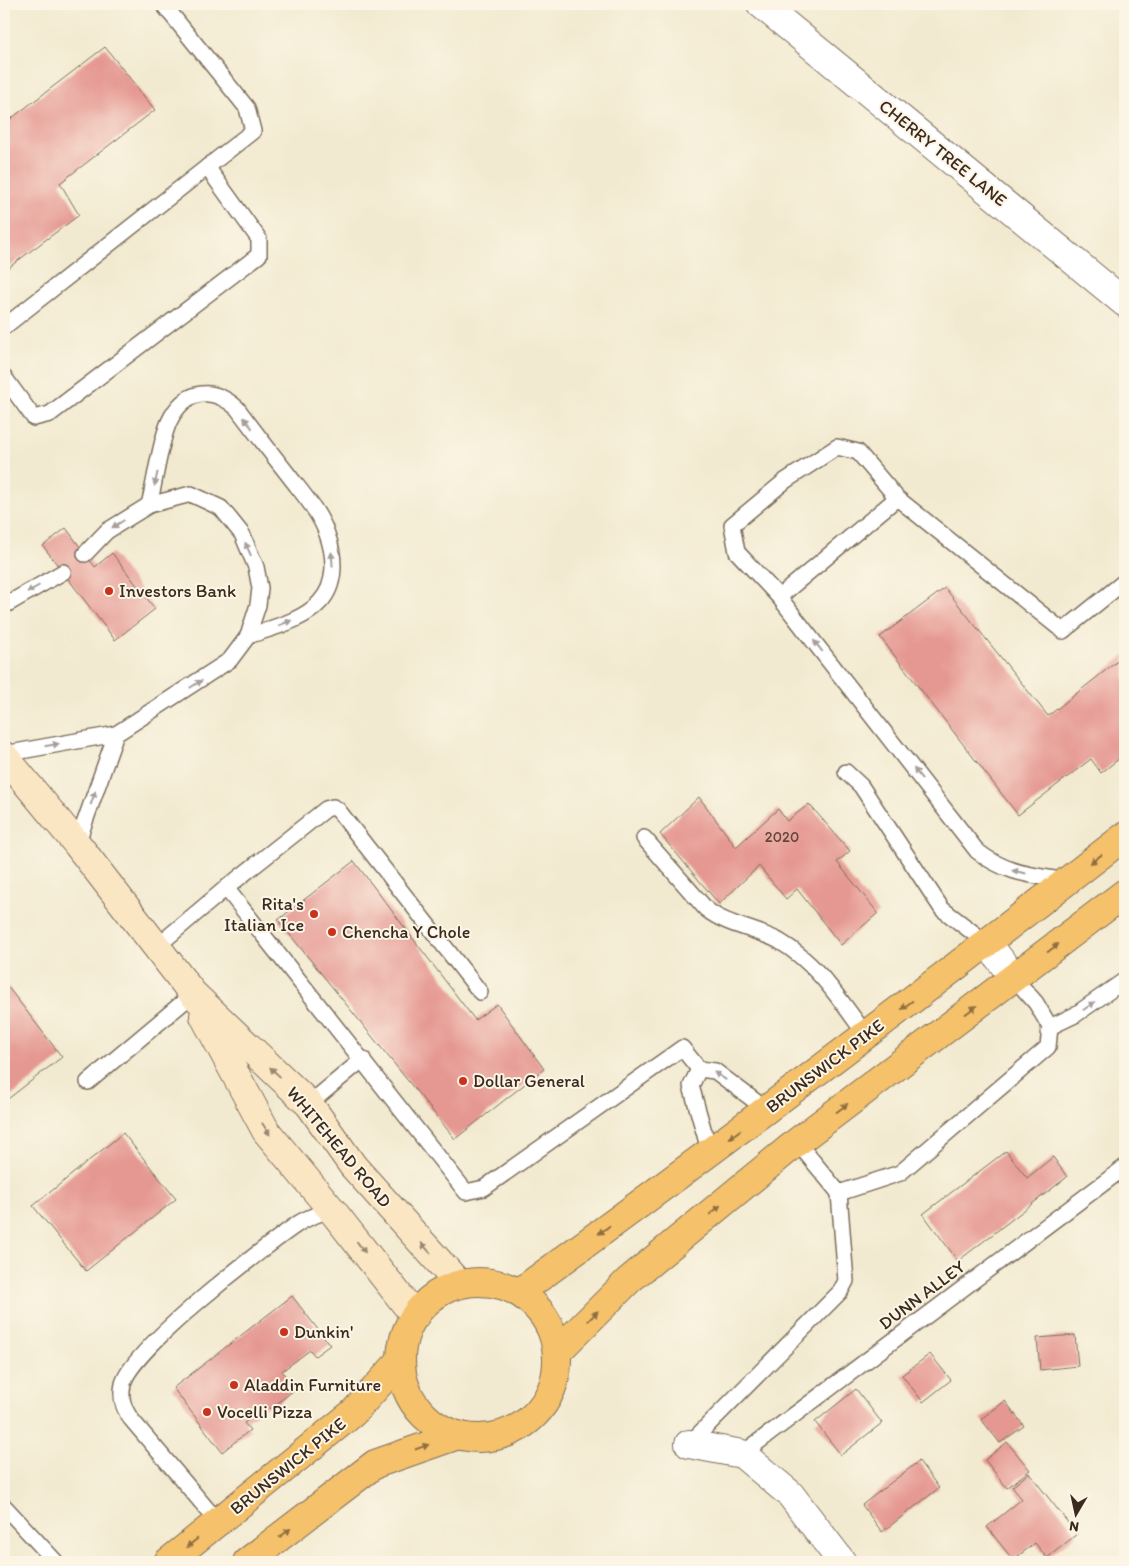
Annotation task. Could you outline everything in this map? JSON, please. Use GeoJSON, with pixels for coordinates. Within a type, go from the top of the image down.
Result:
{"type":"FeatureCollection","features":[{"type":"Feature","properties":{"kind":"main road","name":"WHITEHEAD ROAD"},"geometry":{"type":"LineString","coordinates":[[4,755],[77,844],[155,948],[193,994],[309,1104],[353,1166],[459,1284]]}},
{"type":"Feature","properties":{"kind":"main road","name":"BRUNSWICK PIKE"},"geometry":{"type":"LineString","coordinates":[[521,1291],[710,1153],[988,944],[1125,836]]}},
{"type":"Feature","properties":{"kind":"main road"},"geometry":{"type":"LineString","coordinates":[[558,1351],[629,1280],[796,1142],[1125,894]]}},
{"type":"Feature","properties":{"kind":"main road","name":"WHITEHEAD ROAD"},"geometry":{"type":"LineString","coordinates":[[193,994],[266,1131],[331,1209],[415,1316]]}},
{"type":"Feature","properties":{"kind":"main road"},"geometry":{"type":"LineString","coordinates":[[470,1281],[492,1281],[521,1291],[540,1309],[558,1351],[558,1370],[553,1389],[544,1406],[530,1420],[513,1430],[495,1436],[475,1437],[458,1435],[440,1428],[423,1417],[409,1400],[403,1382],[400,1361],[405,1338],[415,1316],[434,1296],[470,1281]]}},
{"type":"Feature","properties":{"kind":"main road","name":"BRUNSWICK PIKE"},"geometry":{"type":"LineString","coordinates":[[168,1562],[353,1413],[400,1361]]}},
{"type":"Feature","properties":{"kind":"main road"},"geometry":{"type":"LineString","coordinates":[[247,1562],[375,1464],[458,1435]]}},
{"type":"Feature","properties":{"kind":"street","name":"CHERRY TREE LANE"},"geometry":{"type":"LineString","coordinates":[[761,4],[1125,303]]}},
{"type":"Feature","properties":{"kind":"street"},"geometry":{"type":"LineString","coordinates":[[988,944],[1014,978]]}},
{"type":"Feature","properties":{"kind":"street"},"geometry":{"type":"LineString","coordinates":[[689,1444],[742,1454],[790,1494],[842,1562]]}},
{"type":"Feature","properties":{"kind":"lane"},"geometry":{"type":"LineString","coordinates":[[4,327],[253,131],[247,108],[163,4]]}},
{"type":"Feature","properties":{"kind":"lane"},"geometry":{"type":"LineString","coordinates":[[4,377],[34,418],[50,414],[258,254],[259,239],[207,167]]}},
{"type":"Feature","properties":{"kind":"lane"},"geometry":{"type":"LineString","coordinates":[[150,505],[169,423],[177,409],[194,395],[212,392],[226,399],[236,408],[308,501],[327,533],[332,552],[333,569],[330,584],[326,595],[318,604],[289,622],[248,636]]}},
{"type":"Feature","properties":{"kind":"lane"},"geometry":{"type":"LineString","coordinates":[[1067,881],[1012,871],[993,864],[977,851],[798,620],[736,552],[732,525],[785,481],[837,447],[858,452],[897,498],[1063,631],[1125,581]]}},
{"type":"Feature","properties":{"kind":"lane"},"geometry":{"type":"LineString","coordinates":[[4,755],[116,734],[230,660],[248,636],[258,605],[260,588],[256,567],[242,534],[221,508],[191,494],[150,505],[107,531],[85,554]]}},
{"type":"Feature","properties":{"kind":"lane"},"geometry":{"type":"LineString","coordinates":[[779,597],[897,498]]}},
{"type":"Feature","properties":{"kind":"lane"},"geometry":{"type":"LineString","coordinates":[[4,606],[63,572]]}},
{"type":"Feature","properties":{"kind":"lane"},"geometry":{"type":"LineString","coordinates":[[77,844],[116,734]]}},
{"type":"Feature","properties":{"kind":"lane"},"geometry":{"type":"LineString","coordinates":[[846,772],[862,786],[942,909],[988,944]]}},
{"type":"Feature","properties":{"kind":"lane"},"geometry":{"type":"LineString","coordinates":[[155,948],[226,888],[326,809],[332,807],[338,810],[480,992]]}},
{"type":"Feature","properties":{"kind":"lane"},"geometry":{"type":"LineString","coordinates":[[644,838],[706,909],[718,919],[776,940],[800,954],[822,976],[866,1035]]}},
{"type":"Feature","properties":{"kind":"lane"},"geometry":{"type":"LineString","coordinates":[[226,888],[363,1059],[466,1192],[484,1188],[682,1048],[699,1069],[715,1071],[767,1110]]}},
{"type":"Feature","properties":{"kind":"lane"},"geometry":{"type":"LineString","coordinates":[[839,1193],[900,1173],[1048,1047],[1050,1028],[1036,1003],[1014,978]]}},
{"type":"Feature","properties":{"kind":"lane"},"geometry":{"type":"LineString","coordinates":[[1050,1028],[1076,1015],[1125,980]]}},
{"type":"Feature","properties":{"kind":"lane"},"geometry":{"type":"LineString","coordinates":[[88,1082],[193,994]]}},
{"type":"Feature","properties":{"kind":"lane"},"geometry":{"type":"LineString","coordinates":[[309,1104],[363,1059]]}},
{"type":"Feature","properties":{"kind":"lane"},"geometry":{"type":"LineString","coordinates":[[699,1069],[691,1086],[710,1153]]}},
{"type":"Feature","properties":{"kind":"lane"},"geometry":{"type":"LineString","coordinates":[[689,1444],[840,1292],[846,1281],[839,1193],[796,1142]]}},
{"type":"Feature","properties":{"kind":"lane","name":"DUNN ALLEY"},"geometry":{"type":"LineString","coordinates":[[742,1454],[1125,1167]]}},
{"type":"Feature","properties":{"kind":"lane"},"geometry":{"type":"LineString","coordinates":[[218,1522],[131,1419],[122,1405],[123,1382],[146,1348],[203,1298],[301,1222],[331,1209]]}},
{"type":"Feature","properties":{"kind":"lane"},"geometry":{"type":"LineString","coordinates":[[4,1506],[56,1562]]}},
{"type":"Feature","properties":{"kind":"building"},"geometry":{"type":"Polygon","coordinates":[[[105,47],[155,110],[60,183],[79,215],[4,271],[4,115],[8,121],[105,47]]]}},
{"type":"Feature","properties":{"kind":"building","name":"Investors Bank"},"geometry":{"type":"Polygon","coordinates":[[[66,528],[95,567],[112,553],[155,609],[115,640],[43,546],[66,528]]]}},
{"type":"Feature","properties":{"kind":"building"},"geometry":{"type":"Polygon","coordinates":[[[945,588],[1048,716],[1125,655],[1125,754],[1101,773],[1091,759],[1018,815],[880,637],[945,588]]]}},
{"type":"Feature","properties":{"kind":"building"},"geometry":{"type":"Polygon","coordinates":[[[699,797],[736,847],[778,809],[787,821],[809,804],[850,851],[837,862],[878,913],[841,945],[797,889],[786,899],[759,866],[719,904],[660,834],[699,797]]]}},
{"type":"Feature","properties":{"kind":"building"},"geometry":{"type":"Polygon","coordinates":[[[354,861],[475,1020],[497,1004],[544,1069],[455,1139],[278,920],[354,861]]]}},
{"type":"Feature","properties":{"kind":"building"},"geometry":{"type":"Polygon","coordinates":[[[4,982],[62,1057],[4,1102],[4,982]]]}},
{"type":"Feature","properties":{"kind":"building"},"geometry":{"type":"Polygon","coordinates":[[[123,1133],[176,1199],[86,1271],[33,1206],[123,1133]]]}},
{"type":"Feature","properties":{"kind":"building"},"geometry":{"type":"Polygon","coordinates":[[[1006,1151],[1027,1178],[1053,1157],[1067,1177],[958,1261],[923,1214],[1006,1151]]]}},
{"type":"Feature","properties":{"kind":"building"},"geometry":{"type":"Polygon","coordinates":[[[292,1296],[330,1345],[315,1356],[310,1350],[282,1371],[294,1390],[270,1409],[267,1405],[244,1423],[250,1430],[222,1452],[173,1388],[292,1296]]]}},
{"type":"Feature","properties":{"kind":"building"},"geometry":{"type":"Polygon","coordinates":[[[1075,1335],[1078,1366],[1040,1370],[1037,1338],[1075,1335]]]}},
{"type":"Feature","properties":{"kind":"building"},"geometry":{"type":"Polygon","coordinates":[[[930,1354],[951,1380],[923,1402],[902,1375],[930,1354]]]}},
{"type":"Feature","properties":{"kind":"building"},"geometry":{"type":"Polygon","coordinates":[[[856,1389],[882,1423],[841,1455],[815,1422],[856,1389]]]}},
{"type":"Feature","properties":{"kind":"building"},"geometry":{"type":"Polygon","coordinates":[[[1005,1401],[1024,1426],[1000,1443],[981,1419],[1005,1401]]]}},
{"type":"Feature","properties":{"kind":"building"},"geometry":{"type":"Polygon","coordinates":[[[1007,1442],[1030,1470],[1007,1488],[985,1460],[1007,1442]]]}},
{"type":"Feature","properties":{"kind":"building"},"geometry":{"type":"Polygon","coordinates":[[[919,1461],[939,1488],[882,1532],[862,1505],[919,1461]]]}},
{"type":"Feature","properties":{"kind":"building"},"geometry":{"type":"Polygon","coordinates":[[[1029,1473],[1077,1534],[1047,1558],[1035,1543],[1013,1560],[987,1527],[1022,1499],[1012,1487],[1029,1473]]]}},
{"type":"Feature","properties":{"kind":"place","name":"Investors Bank"},"geometry":{"type":"Point","coordinates":[109,591]}},
{"type":"Feature","properties":{"kind":"place","name":"Rita's Italian Ice"},"geometry":{"type":"Point","coordinates":[314,914]}},
{"type":"Feature","properties":{"kind":"place","name":"Chencha Y Chole"},"geometry":{"type":"Point","coordinates":[332,932]}},
{"type":"Feature","properties":{"kind":"place","name":"Dollar General"},"geometry":{"type":"Point","coordinates":[463,1081]}},
{"type":"Feature","properties":{"kind":"place","name":"Dunkin'"},"geometry":{"type":"Point","coordinates":[284,1332]}},
{"type":"Feature","properties":{"kind":"place","name":"Aladdin Furniture"},"geometry":{"type":"Point","coordinates":[234,1385]}},
{"type":"Feature","properties":{"kind":"place","name":"Vocelli Pizza"},"geometry":{"type":"Point","coordinates":[207,1412]}}]}
